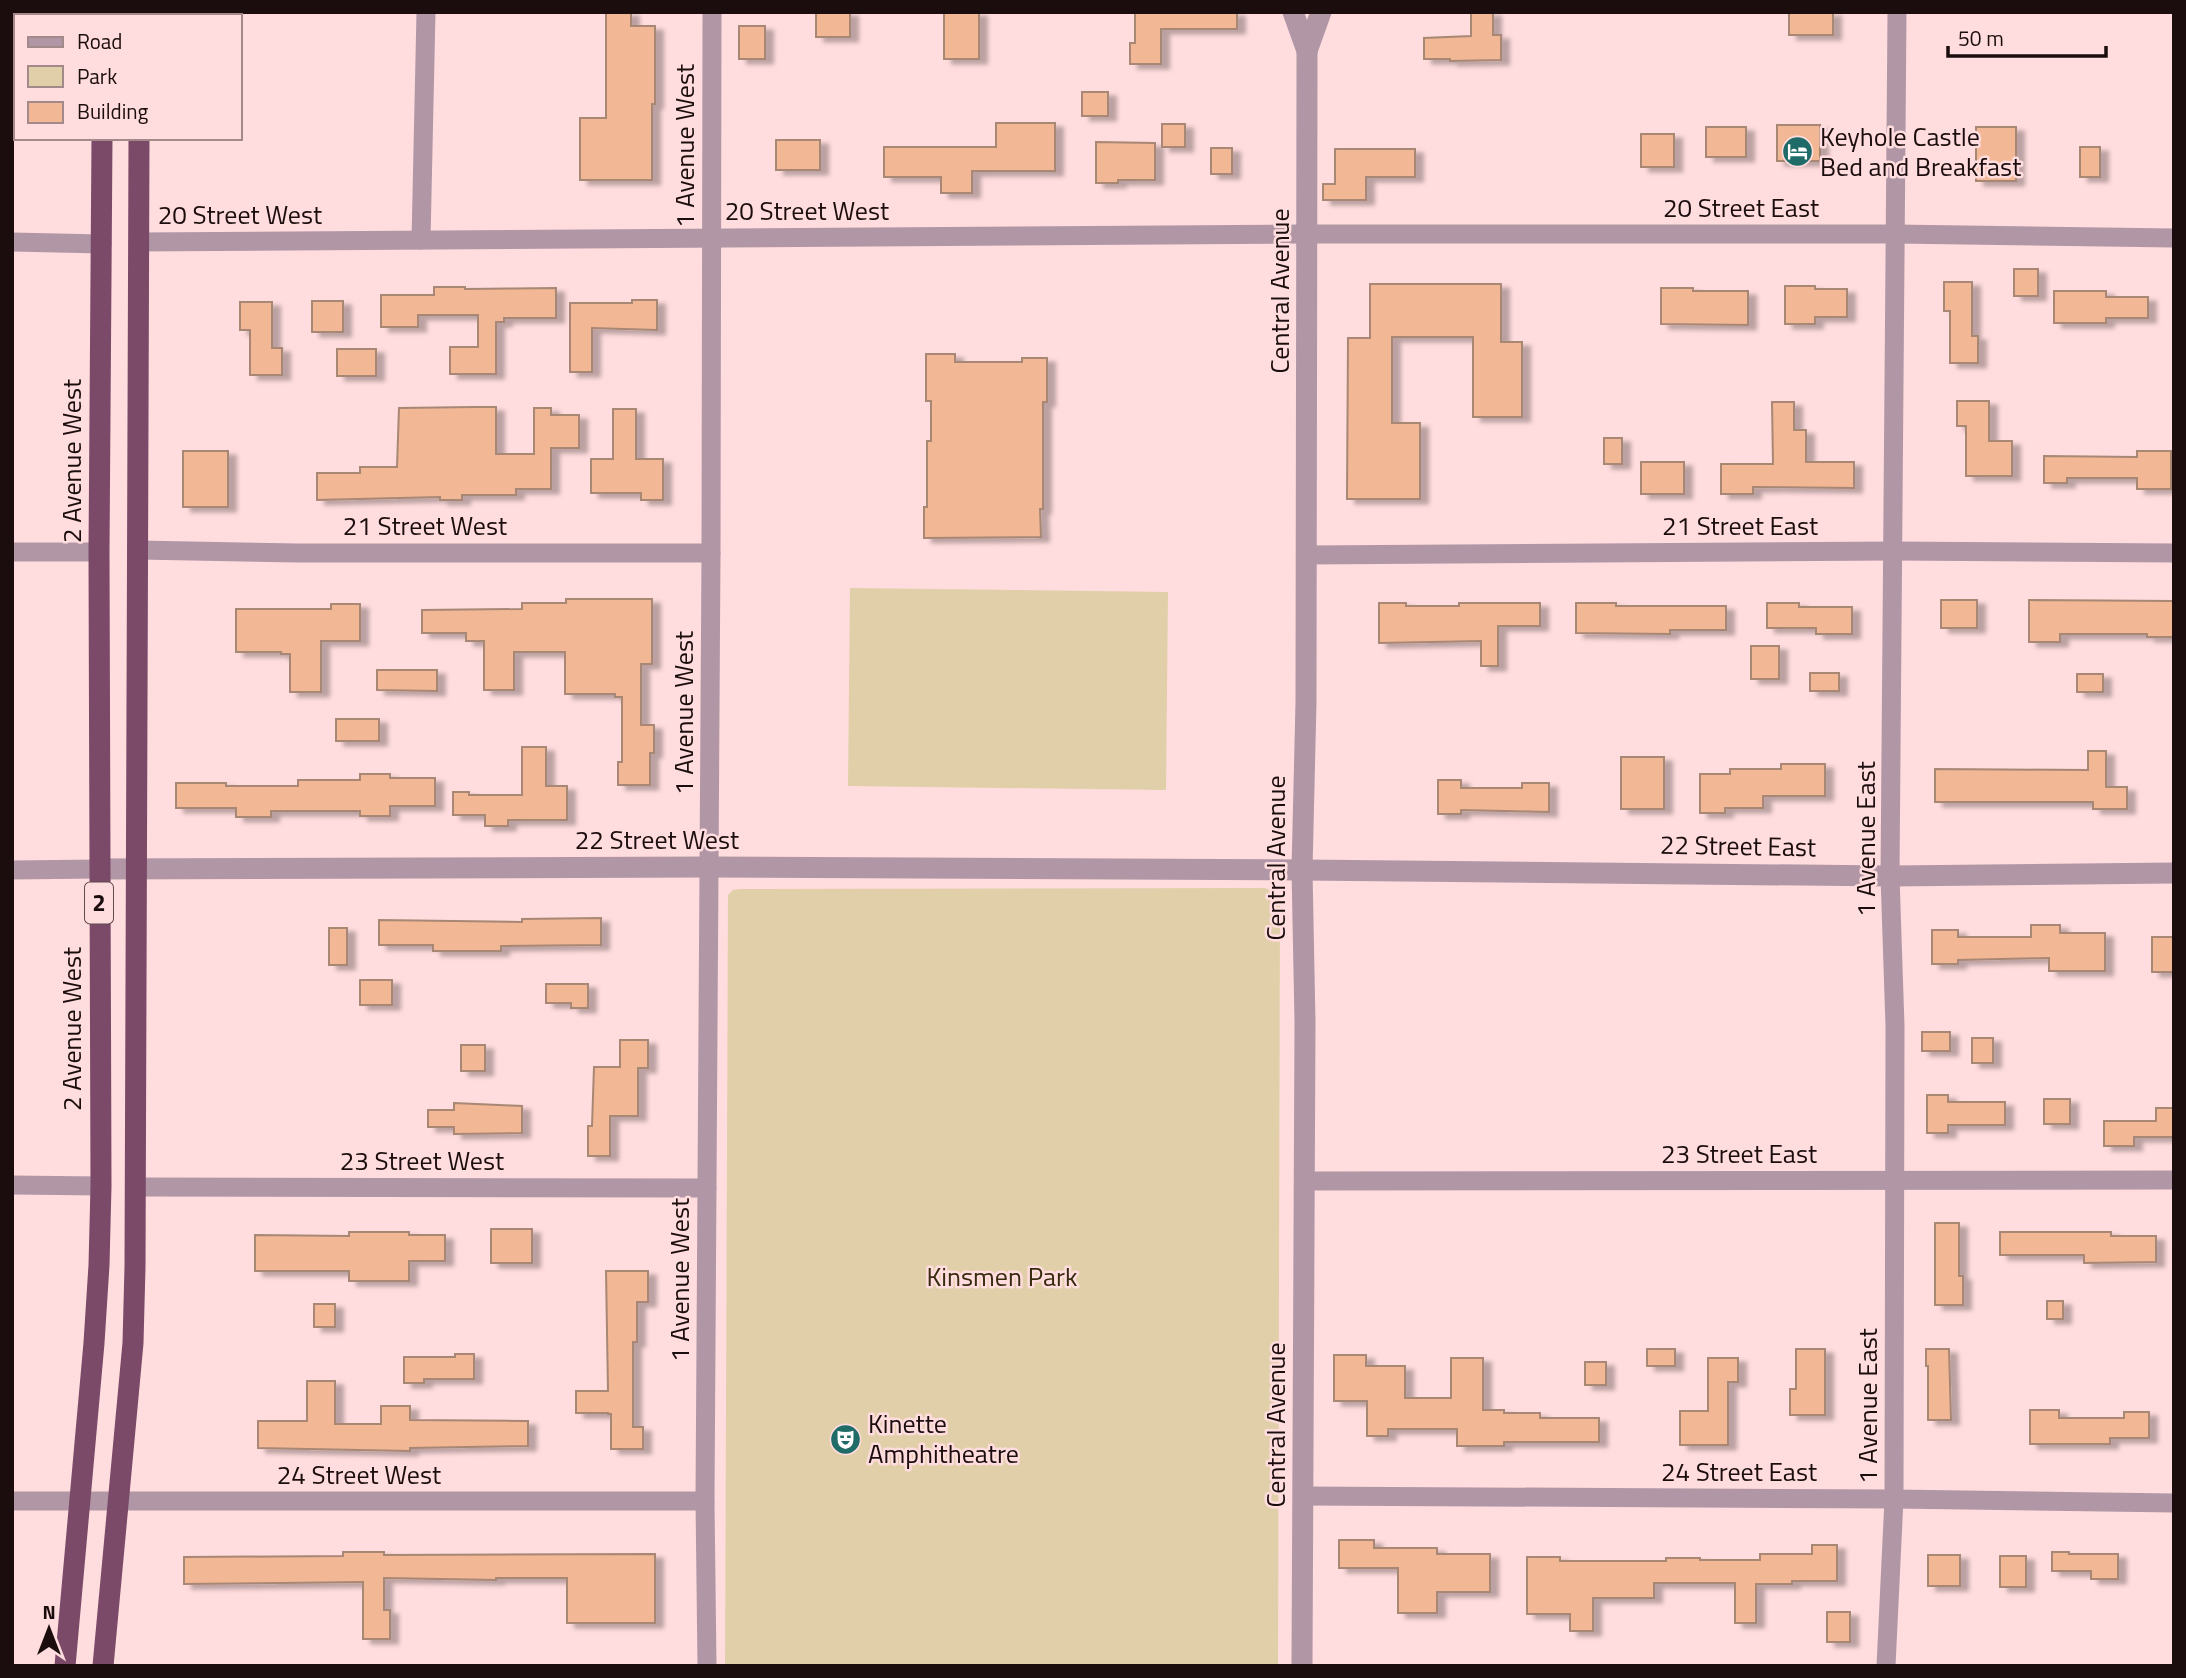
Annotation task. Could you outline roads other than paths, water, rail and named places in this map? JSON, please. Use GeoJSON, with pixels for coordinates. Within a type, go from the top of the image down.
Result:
{"type":"FeatureCollection","features":[{"type":"Feature","properties":{"kind":"highway","name":"2 Avenue West"},"geometry":{"type":"LineString","coordinates":[[65,1666],[96,1304],[101,1186],[99,552],[102,140]]}},
{"type":"Feature","properties":{"kind":"highway","name":"2"},"geometry":{"type":"LineString","coordinates":[[103,1666],[133,1343],[136,1187],[139,140]]}},
{"type":"Feature","properties":{"kind":"street"},"geometry":{"type":"LineString","coordinates":[[421,240],[426,12]]}},
{"type":"Feature","properties":{"kind":"street","name":"1 Avenue West"},"geometry":{"type":"LineString","coordinates":[[707,1666],[705,1501],[712,12]]}},
{"type":"Feature","properties":{"kind":"street","name":"Central Avenue"},"geometry":{"type":"LineString","coordinates":[[1293,12],[1307,51],[1308,234],[1302,870],[1305,1022],[1302,1666]]}},
{"type":"Feature","properties":{"kind":"street","name":"Central Avenue"},"geometry":{"type":"LineString","coordinates":[[1307,51],[1321,12]]}},
{"type":"Feature","properties":{"kind":"street","name":"1 Avenue East"},"geometry":{"type":"LineString","coordinates":[[1886,1666],[1894,1499],[1895,1027],[1890,876],[1897,12]]}},
{"type":"Feature","properties":{"kind":"street","name":"20 Street West"},"geometry":{"type":"LineString","coordinates":[[138,242],[1308,234]]}},
{"type":"Feature","properties":{"kind":"street","name":"20 Street East"},"geometry":{"type":"LineString","coordinates":[[1308,234],[1895,234],[2174,238]]}},
{"type":"Feature","properties":{"kind":"street"},"geometry":{"type":"LineString","coordinates":[[12,242],[102,244]]}},
{"type":"Feature","properties":{"kind":"street","name":"21 Street West"},"geometry":{"type":"LineString","coordinates":[[138,550],[298,553],[711,553]]}},
{"type":"Feature","properties":{"kind":"street","name":"21 Street East"},"geometry":{"type":"LineString","coordinates":[[1307,555],[1893,551],[2174,554]]}},
{"type":"Feature","properties":{"kind":"street"},"geometry":{"type":"LineString","coordinates":[[12,552],[99,552]]}},
{"type":"Feature","properties":{"kind":"street","name":"22 Street West"},"geometry":{"type":"LineString","coordinates":[[12,870],[709,867],[1302,870]]}},
{"type":"Feature","properties":{"kind":"street","name":"22 Street East"},"geometry":{"type":"LineString","coordinates":[[1302,870],[1890,876],[2174,873]]}},
{"type":"Feature","properties":{"kind":"street","name":"23 Street East"},"geometry":{"type":"LineString","coordinates":[[1304,1181],[2174,1180]]}},
{"type":"Feature","properties":{"kind":"street"},"geometry":{"type":"LineString","coordinates":[[12,1185],[101,1186]]}},
{"type":"Feature","properties":{"kind":"street","name":"23 Street West"},"geometry":{"type":"LineString","coordinates":[[136,1187],[707,1188]]}},
{"type":"Feature","properties":{"kind":"street","name":"24 Street East"},"geometry":{"type":"LineString","coordinates":[[1303,1496],[2174,1503]]}},
{"type":"Feature","properties":{"kind":"street","name":"24 Street West"},"geometry":{"type":"LineString","coordinates":[[12,1501],[705,1501]]}},
{"type":"Feature","properties":{"kind":"place","name":"Keyhole Castle Bed and Breakfast"},"geometry":{"type":"Point","coordinates":[1797,152]}},
{"type":"Feature","properties":{"kind":"place","name":"Kinette Amphitheatre"},"geometry":{"type":"Point","coordinates":[845,1439]}},
{"type":"Feature","properties":{"kind":"park label","name":"Kinsmen Park"},"geometry":{"type":"Point","coordinates":[1002,1277]}}]}
